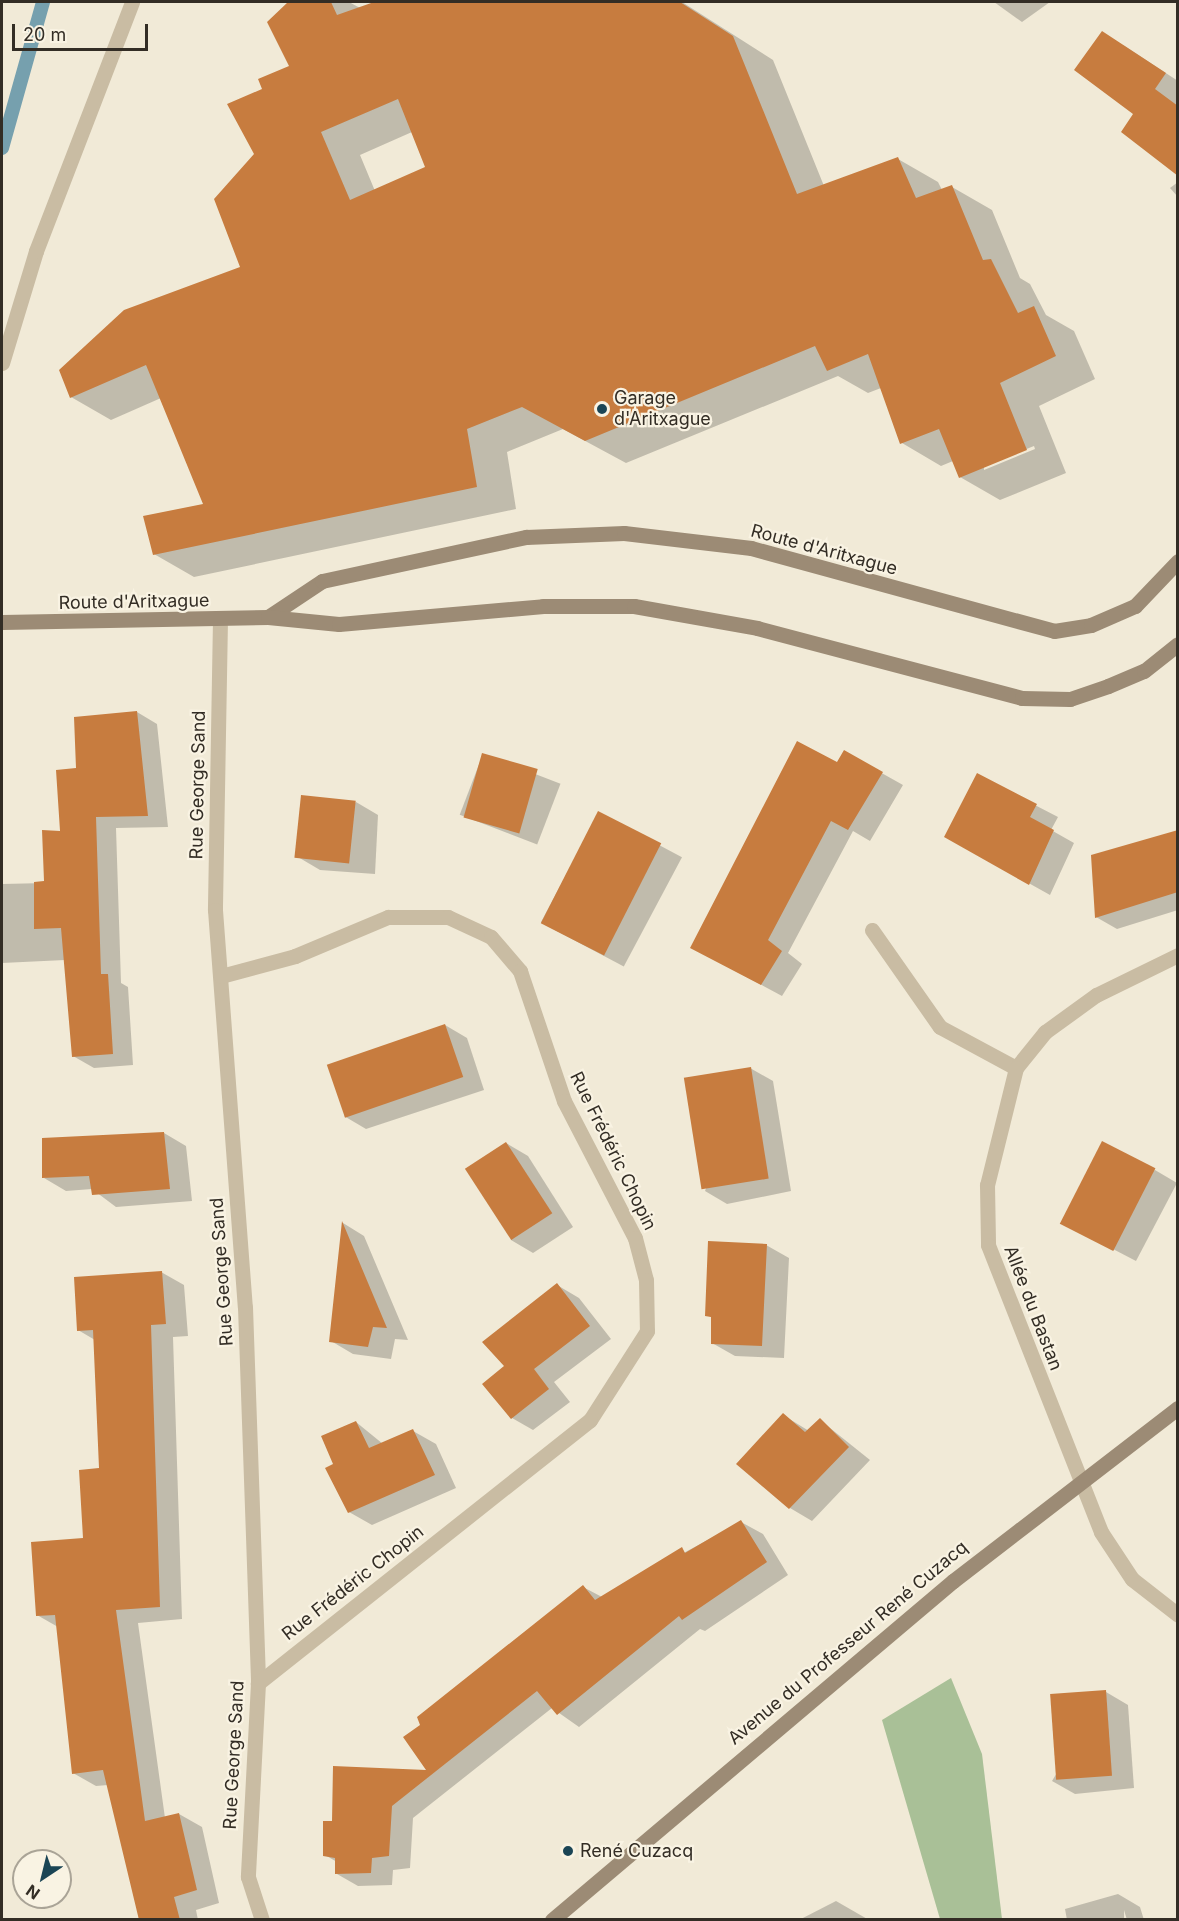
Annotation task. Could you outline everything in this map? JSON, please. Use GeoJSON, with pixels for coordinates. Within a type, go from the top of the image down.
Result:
{"type":"FeatureCollection","features":[{"type":"Feature","properties":{"kind":"street"},"geometry":{"type":"LineString","coordinates":[[2,363],[36,250],[132,2]]}},
{"type":"Feature","properties":{"kind":"street","name":"Route d'Aritxague"},"geometry":{"type":"LineString","coordinates":[[268,617],[322,581],[526,537],[624,533],[751,548],[1053,631],[1091,626],[1135,606],[1178,561]]}},
{"type":"Feature","properties":{"kind":"street","name":"Route d'Aritxague"},"geometry":{"type":"LineString","coordinates":[[2,622],[268,617],[339,624],[543,606],[634,606],[757,628],[1022,698],[1070,699],[1144,670],[1178,644]]}},
{"type":"Feature","properties":{"kind":"street","name":"Rue George Sand"},"geometry":{"type":"LineString","coordinates":[[220,619],[215,910],[245,1307],[258,1683],[248,1877],[262,1920]]}},
{"type":"Feature","properties":{"kind":"street","name":"Rue Frédéric Chopin"},"geometry":{"type":"LineString","coordinates":[[221,976],[295,956],[388,917],[448,917],[491,937],[520,971],[564,1101],[635,1238],[646,1280],[647,1331],[590,1420],[258,1683]]}},
{"type":"Feature","properties":{"kind":"street"},"geometry":{"type":"LineString","coordinates":[[872,930],[940,1027],[1016,1068]]}},
{"type":"Feature","properties":{"kind":"street","name":"Allée du Bastan"},"geometry":{"type":"LineString","coordinates":[[1178,955],[1096,994],[1045,1032],[1016,1068],[987,1185],[988,1245],[1101,1532],[1132,1579],[1178,1615]]}},
{"type":"Feature","properties":{"kind":"street","name":"Avenue du Professeur René Cuzacq"},"geometry":{"type":"LineString","coordinates":[[552,1920],[764,1737],[1081,1479],[1178,1408]]}},
{"type":"Feature","properties":{"kind":"green space"},"geometry":{"type":"Polygon","coordinates":[[[951,1678],[982,1754],[1002,1919],[940,1919],[882,1720],[951,1678]]]}},
{"type":"Feature","properties":{"kind":"building"},"geometry":{"type":"Polygon","coordinates":[[[288,2],[331,2],[337,15],[374,2],[680,2],[733,36],[797,194],[898,157],[916,198],[952,185],[983,260],[991,259],[1018,313],[1034,306],[1056,356],[1000,383],[1027,450],[959,478],[939,429],[900,444],[868,354],[827,371],[815,346],[585,441],[522,407],[467,429],[477,487],[153,555],[143,516],[203,504],[146,365],[70,398],[59,370],[124,310],[240,267],[214,199],[254,154],[227,104],[262,89],[258,79],[289,66],[267,22],[288,2]],[[398,99],[321,132],[350,200],[425,167],[398,99]]]}},
{"type":"Feature","properties":{"kind":"building"},"geometry":{"type":"Polygon","coordinates":[[[1102,31],[1166,73],[1155,89],[1178,106],[1178,176],[1121,132],[1133,114],[1074,70],[1102,31]]]}},
{"type":"Feature","properties":{"kind":"building"},"geometry":{"type":"Polygon","coordinates":[[[137,711],[148,816],[96,817],[101,974],[108,974],[113,1054],[72,1057],[61,928],[34,929],[34,882],[44,881],[42,830],[60,831],[56,770],[76,768],[74,717],[137,711]]]}},
{"type":"Feature","properties":{"kind":"building"},"geometry":{"type":"Polygon","coordinates":[[[797,741],[837,762],[844,750],[883,772],[848,830],[831,821],[768,940],[782,951],[761,985],[690,948],[797,741]]]}},
{"type":"Feature","properties":{"kind":"building"},"geometry":{"type":"Polygon","coordinates":[[[482,753],[538,769],[519,833],[464,817],[482,753]]]}},
{"type":"Feature","properties":{"kind":"building"},"geometry":{"type":"Polygon","coordinates":[[[977,773],[1037,804],[1030,817],[1054,830],[1029,885],[944,837],[977,773]]]}},
{"type":"Feature","properties":{"kind":"building"},"geometry":{"type":"Polygon","coordinates":[[[301,795],[356,801],[349,863],[294,858],[301,795]]]}},
{"type":"Feature","properties":{"kind":"building"},"geometry":{"type":"Polygon","coordinates":[[[598,811],[661,843],[604,956],[541,923],[598,811]]]}},
{"type":"Feature","properties":{"kind":"building"},"geometry":{"type":"Polygon","coordinates":[[[1178,830],[1178,892],[1095,918],[1091,855],[1178,830]]]}},
{"type":"Feature","properties":{"kind":"building"},"geometry":{"type":"Polygon","coordinates":[[[445,1024],[463,1077],[345,1118],[327,1065],[445,1024]]]}},
{"type":"Feature","properties":{"kind":"building"},"geometry":{"type":"Polygon","coordinates":[[[751,1067],[769,1179],[702,1189],[684,1078],[751,1067]]]}},
{"type":"Feature","properties":{"kind":"building"},"geometry":{"type":"Polygon","coordinates":[[[164,1132],[170,1189],[92,1195],[89,1176],[42,1178],[42,1138],[164,1132]]]}},
{"type":"Feature","properties":{"kind":"building"},"geometry":{"type":"Polygon","coordinates":[[[1102,1141],[1155,1168],[1113,1251],[1060,1224],[1102,1141]]]}},
{"type":"Feature","properties":{"kind":"building"},"geometry":{"type":"Polygon","coordinates":[[[506,1142],[552,1213],[511,1240],[465,1169],[506,1142]]]}},
{"type":"Feature","properties":{"kind":"building"},"geometry":{"type":"Polygon","coordinates":[[[342,1221],[387,1328],[373,1327],[368,1347],[329,1342],[342,1221]]]}},
{"type":"Feature","properties":{"kind":"building"},"geometry":{"type":"Polygon","coordinates":[[[708,1241],[767,1244],[762,1346],[711,1344],[711,1317],[705,1316],[708,1241]]]}},
{"type":"Feature","properties":{"kind":"building"},"geometry":{"type":"Polygon","coordinates":[[[162,1271],[166,1324],[151,1325],[160,1607],[116,1610],[145,1821],[179,1813],[197,1890],[174,1897],[180,1920],[139,1920],[103,1770],[72,1774],[55,1615],[36,1616],[31,1542],[83,1538],[79,1470],[99,1468],[93,1330],[77,1331],[74,1277],[162,1271]]]}},
{"type":"Feature","properties":{"kind":"building"},"geometry":{"type":"Polygon","coordinates":[[[557,1283],[590,1326],[534,1369],[549,1389],[511,1419],[482,1384],[504,1366],[482,1342],[557,1283]]]}},
{"type":"Feature","properties":{"kind":"building"},"geometry":{"type":"Polygon","coordinates":[[[783,1413],[805,1432],[820,1418],[849,1447],[789,1509],[736,1464],[783,1413]]]}},
{"type":"Feature","properties":{"kind":"building"},"geometry":{"type":"Polygon","coordinates":[[[356,1421],[369,1448],[413,1429],[435,1475],[348,1513],[325,1468],[333,1464],[321,1436],[356,1421]]]}},
{"type":"Feature","properties":{"kind":"building"},"geometry":{"type":"Polygon","coordinates":[[[741,1520],[767,1562],[682,1620],[679,1616],[557,1715],[537,1691],[392,1806],[389,1856],[372,1858],[371,1873],[335,1874],[335,1858],[323,1856],[323,1821],[332,1821],[333,1766],[426,1770],[403,1737],[420,1725],[417,1717],[583,1585],[595,1600],[682,1547],[685,1553],[741,1520]]]}},
{"type":"Feature","properties":{"kind":"building"},"geometry":{"type":"Polygon","coordinates":[[[1106,1690],[1112,1776],[1056,1780],[1050,1694],[1106,1690]]]}},
{"type":"Feature","properties":{"kind":"waterway"},"geometry":{"type":"LineString","coordinates":[[2,148],[43,2]]}},
{"type":"Feature","properties":{"kind":"place","name":"Garage d'Aritxague"},"geometry":{"type":"Point","coordinates":[602,409]}},
{"type":"Feature","properties":{"kind":"place","name":"René Cuzacq"},"geometry":{"type":"Point","coordinates":[568,1851]}}]}
